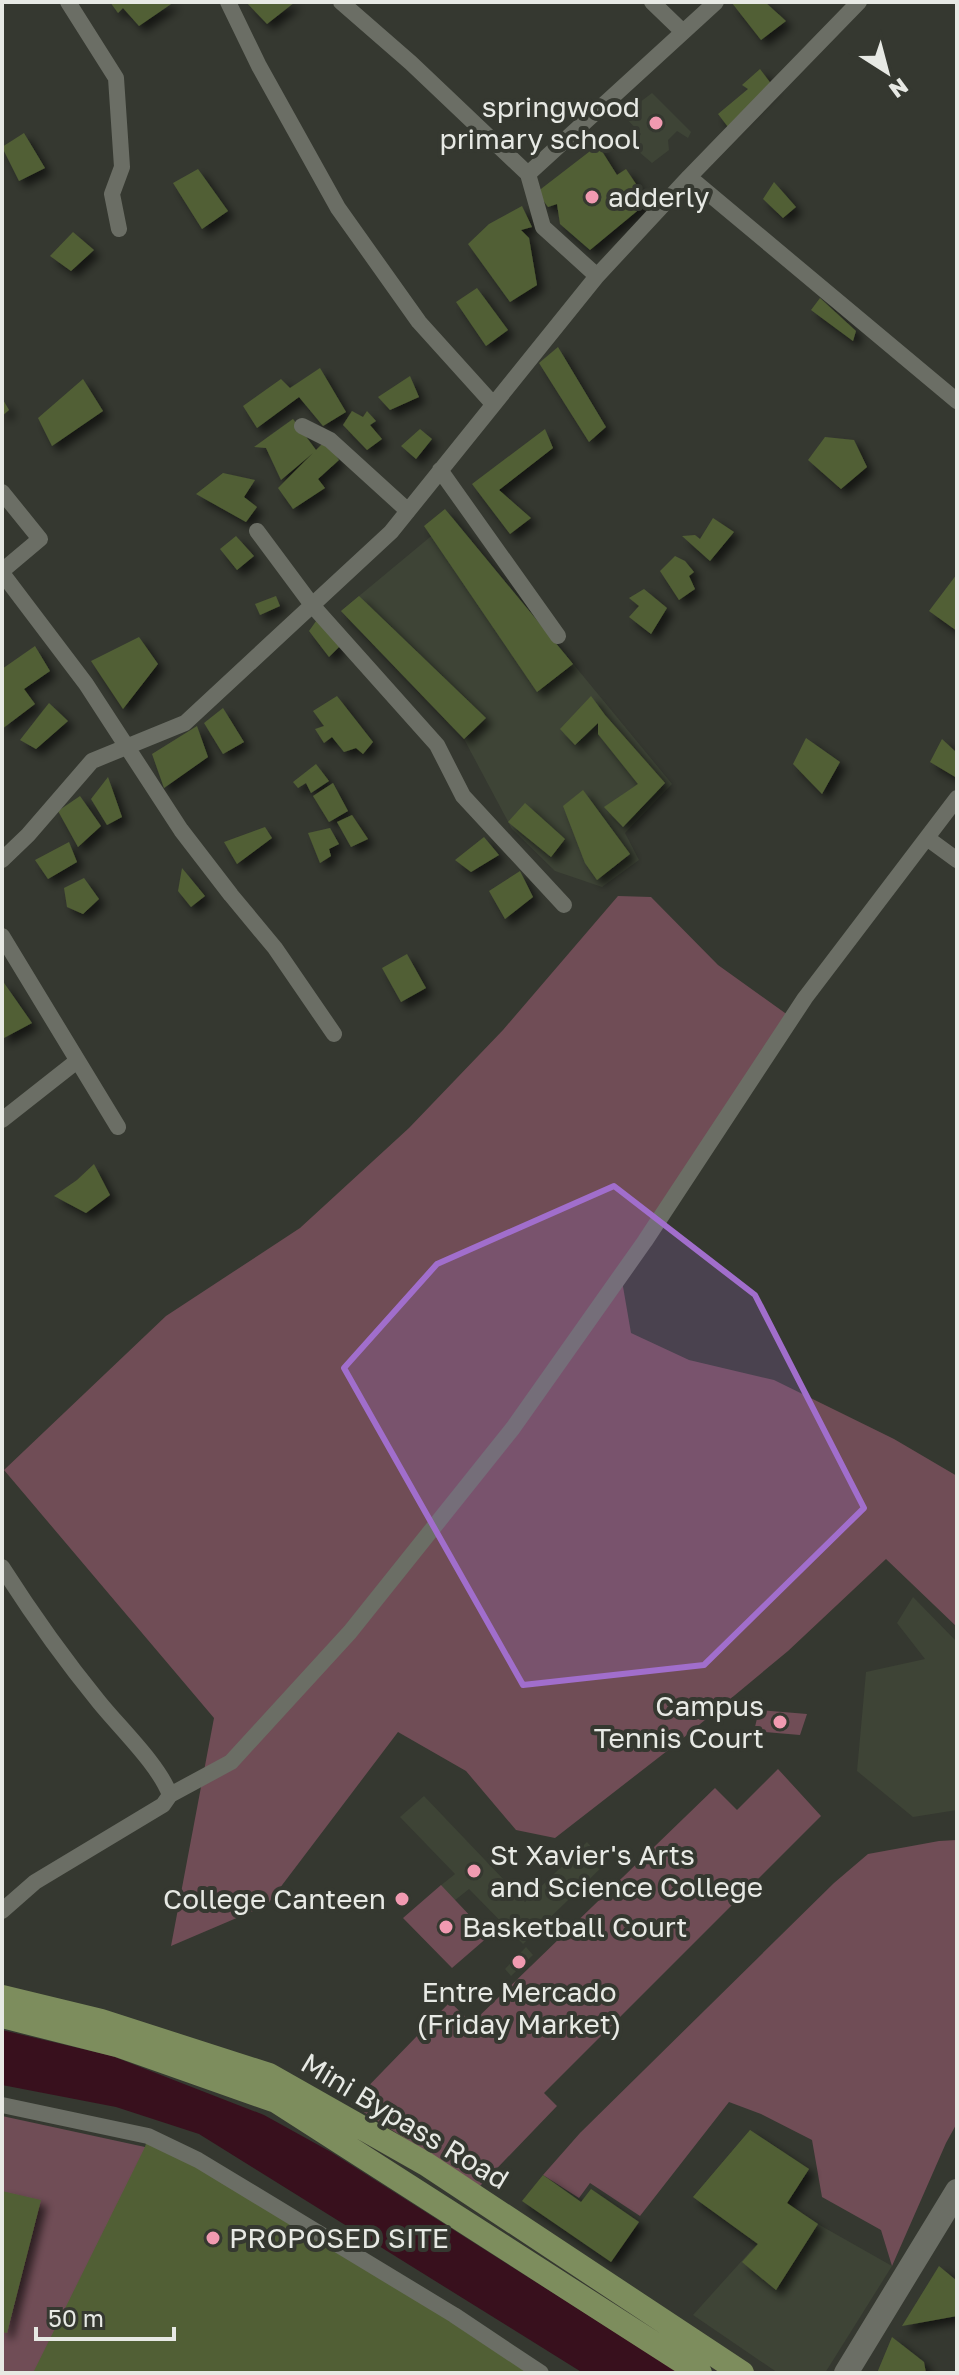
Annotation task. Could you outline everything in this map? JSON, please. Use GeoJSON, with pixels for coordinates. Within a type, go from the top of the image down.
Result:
{"type":"FeatureCollection","features":[{"type":"Feature","properties":{"kind":"main road","name":"Mini Bypass Road"},"geometry":{"type":"LineString","coordinates":[[2,1997],[101,2021],[269,2075],[426,2164],[742,2373]]}},
{"type":"Feature","properties":{"kind":"main road","name":"Mini Bypass Road"},"geometry":{"type":"LineString","coordinates":[[2,2016],[117,2045],[276,2101],[700,2373]]}},
{"type":"Feature","properties":{"kind":"street"},"geometry":{"type":"LineString","coordinates":[[68,2],[116,78],[122,167],[112,194],[119,229]]}},
{"type":"Feature","properties":{"kind":"street"},"geometry":{"type":"LineString","coordinates":[[228,2],[259,66],[338,208],[419,322],[493,404]]}},
{"type":"Feature","properties":{"kind":"street"},"geometry":{"type":"LineString","coordinates":[[341,2],[411,63],[528,174],[543,227],[597,276]]}},
{"type":"Feature","properties":{"kind":"street"},"geometry":{"type":"LineString","coordinates":[[652,2],[682,31]]}},
{"type":"Feature","properties":{"kind":"street"},"geometry":{"type":"LineString","coordinates":[[528,174],[716,2]]}},
{"type":"Feature","properties":{"kind":"street"},"geometry":{"type":"LineString","coordinates":[[4,855],[28,835],[92,761],[185,723],[391,532],[597,276],[859,2]]}},
{"type":"Feature","properties":{"kind":"street"},"geometry":{"type":"LineString","coordinates":[[689,177],[957,401]]}},
{"type":"Feature","properties":{"kind":"street"},"geometry":{"type":"LineString","coordinates":[[302,426],[330,440],[408,511]]}},
{"type":"Feature","properties":{"kind":"street"},"geometry":{"type":"LineString","coordinates":[[440,470],[558,636]]}},
{"type":"Feature","properties":{"kind":"street"},"geometry":{"type":"LineString","coordinates":[[2,492],[40,539],[2,572],[86,684],[181,830],[275,948],[334,1034]]}},
{"type":"Feature","properties":{"kind":"street"},"geometry":{"type":"LineString","coordinates":[[257,531],[312,605],[437,745],[463,796],[564,905]]}},
{"type":"Feature","properties":{"kind":"street"},"geometry":{"type":"LineString","coordinates":[[2,1911],[35,1882],[163,1805],[170,1795],[231,1762],[350,1632],[513,1428],[645,1241],[805,998],[957,798]]}},
{"type":"Feature","properties":{"kind":"street"},"geometry":{"type":"LineString","coordinates":[[927,838],[957,860]]}},
{"type":"Feature","properties":{"kind":"street"},"geometry":{"type":"LineString","coordinates":[[2,936],[118,1127]]}},
{"type":"Feature","properties":{"kind":"street"},"geometry":{"type":"LineString","coordinates":[[2,1120],[77,1061]]}},
{"type":"Feature","properties":{"kind":"street"},"geometry":{"type":"LineString","coordinates":[[2,1567],[42,1628],[159,1774],[170,1795]]}},
{"type":"Feature","properties":{"kind":"street"},"geometry":{"type":"LineString","coordinates":[[2,2105],[148,2136],[198,2160],[454,2315],[541,2373]]}},
{"type":"Feature","properties":{"kind":"street"},"geometry":{"type":"LineString","coordinates":[[846,2373],[957,2191]]}},
{"type":"Feature","properties":{"kind":"highlighted area"},"geometry":{"type":"Polygon","coordinates":[[[614,1186],[755,1295],[864,1508],[704,1665],[523,1685],[344,1368],[437,1264],[614,1186]]]}},
{"type":"Feature","properties":{"kind":"shaded area","name":"springwood primary school"},"geometry":{"type":"Polygon","coordinates":[[[652,93],[691,132],[688,138],[677,131],[668,140],[669,150],[652,163],[632,146],[641,134],[623,115],[652,93]]]}},
{"type":"Feature","properties":{"kind":"shaded area"},"geometry":{"type":"Polygon","coordinates":[[[453,518],[672,784],[625,833],[639,860],[602,887],[555,871],[512,829],[464,739],[341,611],[453,518]]]}},
{"type":"Feature","properties":{"kind":"shaded area"},"geometry":{"type":"Polygon","coordinates":[[[618,896],[651,897],[718,965],[792,1018],[621,1275],[631,1333],[689,1360],[774,1380],[894,1439],[957,1476],[957,1627],[886,1559],[788,1651],[676,1744],[555,1838],[516,1830],[466,1771],[398,1732],[267,1905],[171,1946],[214,1718],[4,1470],[166,1316],[300,1228],[409,1128],[503,1030],[618,896]]]}},
{"type":"Feature","properties":{"kind":"shaded area"},"geometry":{"type":"Polygon","coordinates":[[[913,1597],[957,1642],[957,1810],[913,1817],[857,1771],[866,1672],[925,1659],[897,1623],[913,1597]]]}},
{"type":"Feature","properties":{"kind":"shaded area","name":"Campus Tennis Court"},"geometry":{"type":"Polygon","coordinates":[[[759,1710],[807,1714],[800,1735],[754,1731],[759,1710]]]}},
{"type":"Feature","properties":{"kind":"shaded area"},"geometry":{"type":"Polygon","coordinates":[[[778,1769],[821,1816],[544,2093],[557,2106],[480,2186],[351,2104],[450,2002],[472,2023],[715,1788],[737,1810],[778,1769]]]}},
{"type":"Feature","properties":{"kind":"shaded area","name":"St Xavier's Arts and Science College"},"geometry":{"type":"Polygon","coordinates":[[[424,1796],[525,1902],[587,1842],[606,1863],[523,1944],[469,1889],[454,1901],[440,1886],[455,1874],[400,1817],[424,1796]]]}},
{"type":"Feature","properties":{"kind":"shaded area"},"geometry":{"type":"Polygon","coordinates":[[[957,1840],[957,2123],[892,2266],[881,2230],[822,2197],[812,2140],[761,2114],[729,2102],[640,2216],[590,2183],[579,2198],[543,2175],[580,2133],[834,1883],[868,1854],[957,1840]]]}},
{"type":"Feature","properties":{"kind":"shaded area","name":"Basketball Court"},"geometry":{"type":"Polygon","coordinates":[[[441,1885],[489,1936],[452,1968],[403,1918],[441,1885]]]}},
{"type":"Feature","properties":{"kind":"shaded area","name":"Entre Mercado (Friday Market)"},"geometry":{"type":"Polygon","coordinates":[[[526,1947],[533,1955],[511,1976],[505,1969],[526,1947]]]}},
{"type":"Feature","properties":{"kind":"shaded area"},"geometry":{"type":"Polygon","coordinates":[[[2,2030],[112,2056],[264,2115],[331,2152],[679,2373],[583,2373],[199,2134],[116,2107],[2,2085],[2,2030]]]}},
{"type":"Feature","properties":{"kind":"shaded area","name":"PROPOSED SITE"},"geometry":{"type":"Polygon","coordinates":[[[2,2116],[145,2147],[406,2373],[2,2373],[2,2116]]]}},
{"type":"Feature","properties":{"kind":"shaded area"},"geometry":{"type":"Polygon","coordinates":[[[750,2130],[809,2169],[786,2206],[892,2266],[825,2373],[778,2373],[693,2315],[757,2244],[693,2197],[750,2130]]]}},
{"type":"Feature","properties":{"kind":"building"},"geometry":{"type":"Polygon","coordinates":[[[110,2],[174,2],[139,26],[123,8],[118,13],[110,2]]]}},
{"type":"Feature","properties":{"kind":"building"},"geometry":{"type":"Polygon","coordinates":[[[246,2],[295,2],[267,24],[246,2]]]}},
{"type":"Feature","properties":{"kind":"building"},"geometry":{"type":"Polygon","coordinates":[[[765,2],[786,21],[761,40],[732,3],[765,2]]]}},
{"type":"Feature","properties":{"kind":"building"},"geometry":{"type":"Polygon","coordinates":[[[760,69],[772,85],[728,127],[718,114],[748,89],[742,85],[760,69]]]}},
{"type":"Feature","properties":{"kind":"building"},"geometry":{"type":"Polygon","coordinates":[[[24,133],[45,168],[19,181],[2,147],[24,133]]]}},
{"type":"Feature","properties":{"kind":"building","name":"adderly"},"geometry":{"type":"Polygon","coordinates":[[[598,145],[617,175],[626,169],[648,202],[590,250],[560,224],[557,204],[548,207],[537,192],[598,145]]]}},
{"type":"Feature","properties":{"kind":"building"},"geometry":{"type":"Polygon","coordinates":[[[198,169],[228,211],[202,229],[173,183],[198,169]]]}},
{"type":"Feature","properties":{"kind":"building"},"geometry":{"type":"Polygon","coordinates":[[[774,182],[796,207],[783,218],[763,199],[774,182]]]}},
{"type":"Feature","properties":{"kind":"building"},"geometry":{"type":"Polygon","coordinates":[[[522,206],[532,227],[521,230],[529,238],[537,285],[510,302],[468,244],[489,224],[522,206]]]}},
{"type":"Feature","properties":{"kind":"building"},"geometry":{"type":"Polygon","coordinates":[[[73,232],[94,250],[71,271],[50,256],[73,232]]]}},
{"type":"Feature","properties":{"kind":"building"},"geometry":{"type":"Polygon","coordinates":[[[477,288],[508,330],[486,346],[456,302],[477,288]]]}},
{"type":"Feature","properties":{"kind":"building"},"geometry":{"type":"Polygon","coordinates":[[[820,298],[856,331],[853,341],[811,310],[820,298]]]}},
{"type":"Feature","properties":{"kind":"building"},"geometry":{"type":"Polygon","coordinates":[[[558,347],[606,427],[589,442],[539,363],[558,347]]]}},
{"type":"Feature","properties":{"kind":"building"},"geometry":{"type":"Polygon","coordinates":[[[320,368],[346,412],[323,426],[299,397],[257,428],[243,406],[281,379],[290,388],[320,368]]]}},
{"type":"Feature","properties":{"kind":"building"},"geometry":{"type":"Polygon","coordinates":[[[410,376],[419,397],[390,410],[378,397],[410,376]]]}},
{"type":"Feature","properties":{"kind":"building"},"geometry":{"type":"Polygon","coordinates":[[[83,379],[103,411],[52,446],[38,418],[83,379]]]}},
{"type":"Feature","properties":{"kind":"building"},"geometry":{"type":"Polygon","coordinates":[[[2,398],[9,410],[2,416],[2,398]]]}},
{"type":"Feature","properties":{"kind":"building"},"geometry":{"type":"Polygon","coordinates":[[[352,411],[363,417],[367,411],[376,421],[370,425],[382,439],[367,450],[343,425],[352,411]]]}},
{"type":"Feature","properties":{"kind":"building"},"geometry":{"type":"Polygon","coordinates":[[[293,419],[316,450],[325,441],[339,460],[318,479],[325,488],[293,509],[278,488],[313,453],[281,480],[266,448],[254,447],[293,419]]]}},
{"type":"Feature","properties":{"kind":"building"},"geometry":{"type":"Polygon","coordinates":[[[420,429],[432,439],[416,459],[401,446],[420,429]]]}},
{"type":"Feature","properties":{"kind":"building"},"geometry":{"type":"Polygon","coordinates":[[[545,429],[553,448],[499,490],[531,518],[510,534],[472,484],[545,429]]]}},
{"type":"Feature","properties":{"kind":"building"},"geometry":{"type":"Polygon","coordinates":[[[825,437],[854,440],[867,467],[841,489],[808,460],[825,437]]]}},
{"type":"Feature","properties":{"kind":"building"},"geometry":{"type":"Polygon","coordinates":[[[223,473],[255,480],[244,497],[257,507],[246,522],[196,494],[223,473]]]}},
{"type":"Feature","properties":{"kind":"building"},"geometry":{"type":"Polygon","coordinates":[[[445,509],[573,664],[537,692],[424,526],[445,509]]]}},
{"type":"Feature","properties":{"kind":"building"},"geometry":{"type":"Polygon","coordinates":[[[713,518],[734,532],[710,561],[682,536],[695,535],[700,539],[713,518]]]}},
{"type":"Feature","properties":{"kind":"building"},"geometry":{"type":"Polygon","coordinates":[[[236,536],[254,556],[237,570],[220,549],[236,536]]]}},
{"type":"Feature","properties":{"kind":"building"},"geometry":{"type":"Polygon","coordinates":[[[675,556],[685,561],[694,572],[689,576],[695,589],[679,600],[660,571],[675,556]]]}},
{"type":"Feature","properties":{"kind":"building"},"geometry":{"type":"Polygon","coordinates":[[[957,574],[957,631],[929,611],[957,574]]]}},
{"type":"Feature","properties":{"kind":"building"},"geometry":{"type":"Polygon","coordinates":[[[644,589],[667,608],[651,634],[629,617],[639,606],[629,598],[644,589]]]}},
{"type":"Feature","properties":{"kind":"building"},"geometry":{"type":"Polygon","coordinates":[[[276,596],[280,606],[260,615],[255,604],[276,596]]]}},
{"type":"Feature","properties":{"kind":"building"},"geometry":{"type":"Polygon","coordinates":[[[359,596],[486,718],[464,739],[341,611],[359,596]]]}},
{"type":"Feature","properties":{"kind":"building"},"geometry":{"type":"Polygon","coordinates":[[[319,617],[340,646],[329,657],[309,631],[319,617]]]}},
{"type":"Feature","properties":{"kind":"building"},"geometry":{"type":"Polygon","coordinates":[[[139,637],[158,664],[123,709],[91,661],[139,637]]]}},
{"type":"Feature","properties":{"kind":"building"},"geometry":{"type":"Polygon","coordinates":[[[35,646],[50,671],[24,689],[35,704],[2,729],[2,669],[35,646]]]}},
{"type":"Feature","properties":{"kind":"building"},"geometry":{"type":"Polygon","coordinates":[[[337,696],[373,742],[363,754],[356,748],[344,752],[332,737],[324,743],[315,729],[324,726],[313,711],[337,696]]]}},
{"type":"Feature","properties":{"kind":"building"},"geometry":{"type":"Polygon","coordinates":[[[591,696],[665,783],[623,827],[604,807],[638,784],[598,734],[598,723],[575,745],[560,729],[591,696]]]}},
{"type":"Feature","properties":{"kind":"building"},"geometry":{"type":"Polygon","coordinates":[[[49,703],[68,721],[36,749],[20,740],[49,703]]]}},
{"type":"Feature","properties":{"kind":"building"},"geometry":{"type":"Polygon","coordinates":[[[223,708],[244,742],[223,754],[204,723],[223,708]]]}},
{"type":"Feature","properties":{"kind":"building"},"geometry":{"type":"Polygon","coordinates":[[[197,726],[208,757],[164,788],[152,754],[197,726]]]}},
{"type":"Feature","properties":{"kind":"building"},"geometry":{"type":"Polygon","coordinates":[[[806,738],[840,762],[822,794],[793,764],[806,738]]]}},
{"type":"Feature","properties":{"kind":"building"},"geometry":{"type":"Polygon","coordinates":[[[942,739],[957,753],[957,778],[930,762],[942,739]]]}},
{"type":"Feature","properties":{"kind":"building"},"geometry":{"type":"Polygon","coordinates":[[[316,764],[329,781],[311,793],[306,783],[298,788],[293,782],[316,764]]]}},
{"type":"Feature","properties":{"kind":"building"},"geometry":{"type":"Polygon","coordinates":[[[108,777],[122,817],[107,825],[91,799],[108,777]]]}},
{"type":"Feature","properties":{"kind":"building"},"geometry":{"type":"Polygon","coordinates":[[[333,783],[348,811],[329,822],[313,796],[333,783]]]}},
{"type":"Feature","properties":{"kind":"building"},"geometry":{"type":"Polygon","coordinates":[[[583,790],[630,854],[597,880],[585,863],[563,806],[583,790]]]}},
{"type":"Feature","properties":{"kind":"building"},"geometry":{"type":"Polygon","coordinates":[[[80,796],[101,826],[78,847],[58,811],[80,796]]]}},
{"type":"Feature","properties":{"kind":"building"},"geometry":{"type":"Polygon","coordinates":[[[525,803],[565,839],[551,857],[508,822],[525,803]]]}},
{"type":"Feature","properties":{"kind":"building"},"geometry":{"type":"Polygon","coordinates":[[[352,815],[368,839],[351,847],[337,822],[352,815]]]}},
{"type":"Feature","properties":{"kind":"building"},"geometry":{"type":"Polygon","coordinates":[[[265,827],[272,838],[237,864],[224,842],[265,827]]]}},
{"type":"Feature","properties":{"kind":"building"},"geometry":{"type":"Polygon","coordinates":[[[330,828],[339,844],[329,849],[331,856],[320,863],[308,833],[330,828]]]}},
{"type":"Feature","properties":{"kind":"building"},"geometry":{"type":"Polygon","coordinates":[[[484,837],[499,855],[471,872],[455,860],[484,837]]]}},
{"type":"Feature","properties":{"kind":"building"},"geometry":{"type":"Polygon","coordinates":[[[69,842],[77,862],[48,879],[35,860],[69,842]]]}},
{"type":"Feature","properties":{"kind":"building"},"geometry":{"type":"Polygon","coordinates":[[[182,868],[205,896],[191,907],[178,891],[182,868]]]}},
{"type":"Feature","properties":{"kind":"building"},"geometry":{"type":"Polygon","coordinates":[[[520,871],[533,897],[505,919],[489,891],[520,871]]]}},
{"type":"Feature","properties":{"kind":"building"},"geometry":{"type":"Polygon","coordinates":[[[84,878],[99,899],[83,914],[67,907],[64,888],[84,878]]]}},
{"type":"Feature","properties":{"kind":"building"},"geometry":{"type":"Polygon","coordinates":[[[407,954],[426,988],[401,1002],[382,968],[407,954]]]}},
{"type":"Feature","properties":{"kind":"building"},"geometry":{"type":"Polygon","coordinates":[[[2,980],[32,1023],[2,1039],[2,980]]]}},
{"type":"Feature","properties":{"kind":"building"},"geometry":{"type":"Polygon","coordinates":[[[94,1164],[110,1195],[86,1213],[54,1196],[77,1180],[94,1164]]]}},
{"type":"Feature","properties":{"kind":"building"},"geometry":{"type":"Polygon","coordinates":[[[750,2130],[809,2169],[787,2203],[818,2224],[776,2290],[742,2262],[758,2244],[693,2197],[750,2130]]]}},
{"type":"Feature","properties":{"kind":"building","name":"PROPOSED SITE"},"geometry":{"type":"Polygon","coordinates":[[[148,2136],[541,2373],[33,2373],[148,2136]]]}},
{"type":"Feature","properties":{"kind":"building"},"geometry":{"type":"Polygon","coordinates":[[[543,2175],[581,2202],[591,2189],[639,2222],[611,2262],[522,2201],[543,2175]]]}},
{"type":"Feature","properties":{"kind":"building"},"geometry":{"type":"Polygon","coordinates":[[[2,2191],[41,2200],[7,2333],[2,2332],[2,2191]]]}},
{"type":"Feature","properties":{"kind":"building"},"geometry":{"type":"Polygon","coordinates":[[[939,2266],[957,2281],[957,2316],[902,2326],[939,2266]]]}},
{"type":"Feature","properties":{"kind":"building"},"geometry":{"type":"Polygon","coordinates":[[[892,2337],[924,2362],[926,2373],[877,2373],[892,2337]]]}},
{"type":"Feature","properties":{"kind":"place","name":"springwood primary school"},"geometry":{"type":"Point","coordinates":[656,123]}},
{"type":"Feature","properties":{"kind":"place","name":"adderly"},"geometry":{"type":"Point","coordinates":[592,197]}},
{"type":"Feature","properties":{"kind":"place","name":"Campus Tennis Court"},"geometry":{"type":"Point","coordinates":[780,1722]}},
{"type":"Feature","properties":{"kind":"place","name":"St Xavier's Arts and Science College"},"geometry":{"type":"Point","coordinates":[474,1871]}},
{"type":"Feature","properties":{"kind":"place","name":"College Canteen"},"geometry":{"type":"Point","coordinates":[402,1899]}},
{"type":"Feature","properties":{"kind":"place","name":"Basketball Court"},"geometry":{"type":"Point","coordinates":[446,1927]}},
{"type":"Feature","properties":{"kind":"place","name":"Entre Mercado (Friday Market)"},"geometry":{"type":"Point","coordinates":[519,1962]}},
{"type":"Feature","properties":{"kind":"place","name":"PROPOSED SITE"},"geometry":{"type":"Point","coordinates":[213,2238]}}]}
